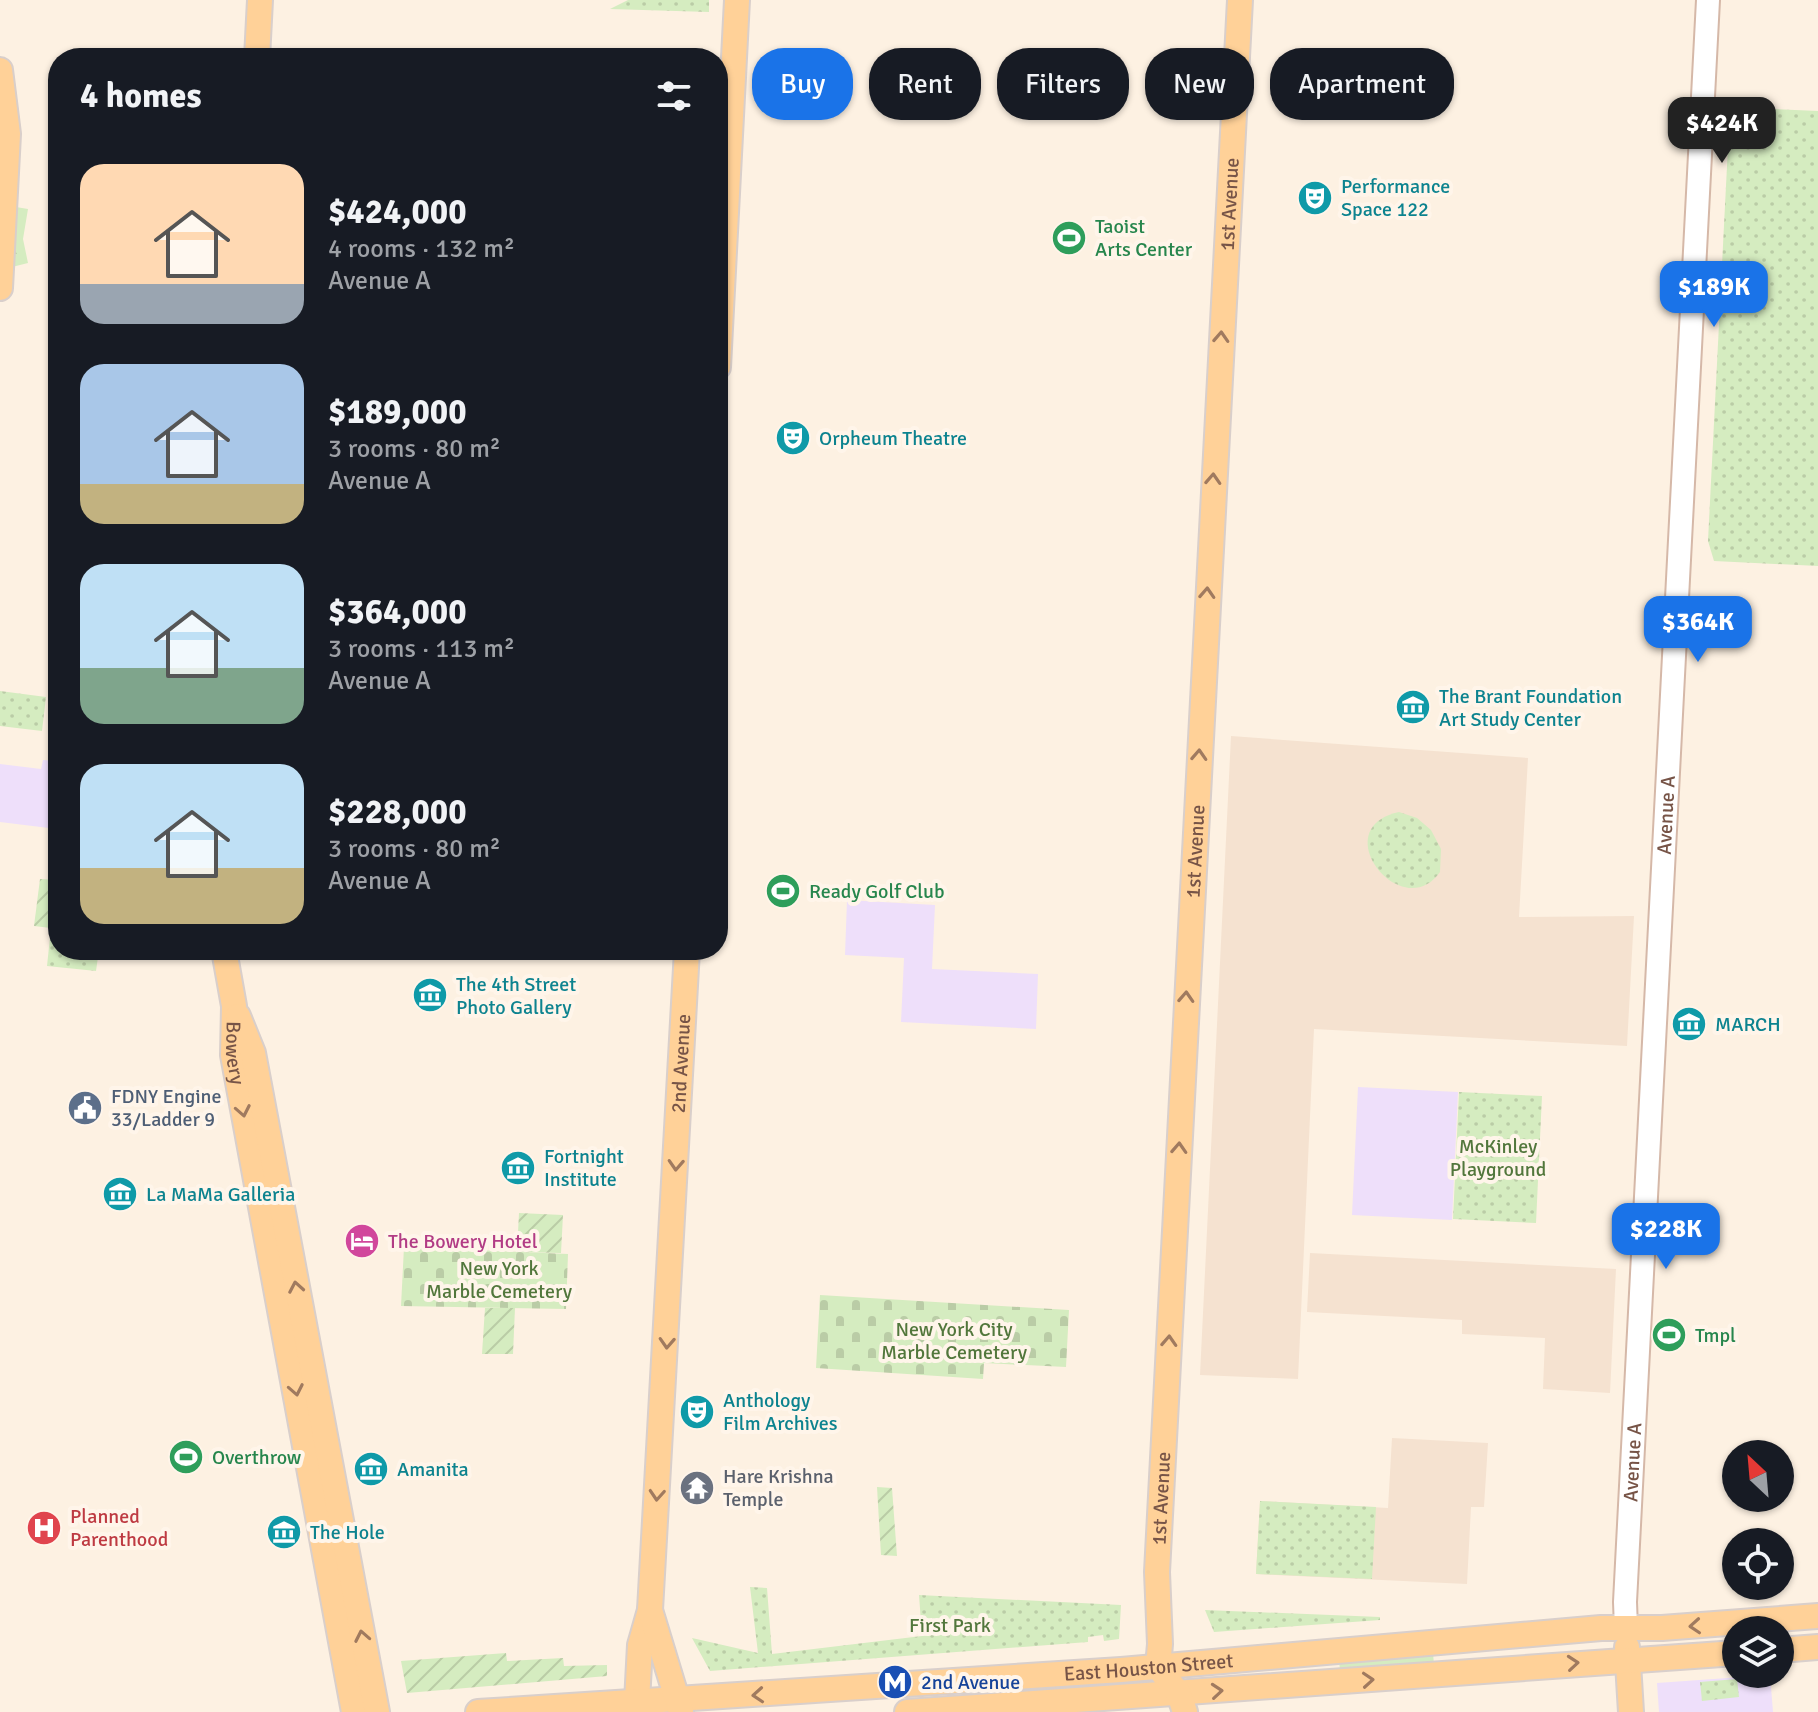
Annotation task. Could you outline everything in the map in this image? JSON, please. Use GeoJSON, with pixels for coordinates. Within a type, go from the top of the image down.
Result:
{"type":"FeatureCollection","features":[{"type":"Feature","properties":{"kind":"main road"},"geometry":{"type":"LineString","coordinates":[[258,48],[260,0]]}},
{"type":"Feature","properties":{"kind":"main road"},"geometry":{"type":"LineString","coordinates":[[728,174],[737,0]]}},
{"type":"Feature","properties":{"kind":"main road","name":"1st Avenue"},"geometry":{"type":"LineString","coordinates":[[1158,1667],[1157,1572],[1240,0]]}},
{"type":"Feature","properties":{"kind":"main road","name":"Avenue A"},"geometry":{"type":"LineString","coordinates":[[1626,1628],[1708,0]]}},
{"type":"Feature","properties":{"kind":"main road"},"geometry":{"type":"LineString","coordinates":[[0,70],[8,134],[0,288]]}},
{"type":"Feature","properties":{"kind":"main road"},"geometry":{"type":"LineString","coordinates":[[226,960],[234,1006]]}},
{"type":"Feature","properties":{"kind":"main road","name":"2nd Avenue"},"geometry":{"type":"LineString","coordinates":[[680,1706],[650,1610],[686,960]]}},
{"type":"Feature","properties":{"kind":"main road","name":"Bowery"},"geometry":{"type":"LineString","coordinates":[[234,1006],[233,1055],[354,1712]]}},
{"type":"Feature","properties":{"kind":"main road","name":"Bowery"},"geometry":{"type":"LineString","coordinates":[[234,1006],[253,1053],[377,1712]]}},
{"type":"Feature","properties":{"kind":"main road"},"geometry":{"type":"LineString","coordinates":[[637,1702],[640,1645],[650,1610]]}},
{"type":"Feature","properties":{"kind":"main road","name":"East Houston Street"},"geometry":{"type":"LineString","coordinates":[[478,1712],[637,1702],[680,1706],[1626,1628],[1818,1616]]}},
{"type":"Feature","properties":{"kind":"main road"},"geometry":{"type":"LineString","coordinates":[[1626,1628],[1631,1712]]}},
{"type":"Feature","properties":{"kind":"main road"},"geometry":{"type":"LineString","coordinates":[[1794,1649],[1818,1647]]}},
{"type":"Feature","properties":{"kind":"main road","name":"East Houston Street"},"geometry":{"type":"LineString","coordinates":[[907,1712],[1182,1703],[1627,1660],[1722,1654]]}},
{"type":"Feature","properties":{"kind":"main road"},"geometry":{"type":"LineString","coordinates":[[1158,1667],[1182,1703]]}},
{"type":"Feature","properties":{"kind":"main road"},"geometry":{"type":"LineString","coordinates":[[1142,1704],[1158,1667]]}},
{"type":"Feature","properties":{"kind":"shaded area"},"geometry":{"type":"Polygon","coordinates":[[[1231,736],[1528,758],[1519,917],[1634,916],[1627,1046],[1314,1029],[1298,1379],[1200,1375],[1231,736]]]}},
{"type":"Feature","properties":{"kind":"shaded area"},"geometry":{"type":"Polygon","coordinates":[[[43,760],[48,760],[48,828],[0,822],[0,764],[41,769],[43,760]]]}},
{"type":"Feature","properties":{"kind":"shaded area"},"geometry":{"type":"Polygon","coordinates":[[[847,900],[935,905],[932,969],[1038,974],[1036,1029],[901,1022],[904,958],[845,955],[847,900]]]}},
{"type":"Feature","properties":{"kind":"shaded area"},"geometry":{"type":"Polygon","coordinates":[[[1358,1087],[1458,1092],[1452,1220],[1352,1215],[1358,1087]]]}},
{"type":"Feature","properties":{"kind":"shaded area"},"geometry":{"type":"Polygon","coordinates":[[[1310,1253],[1616,1269],[1610,1393],[1543,1389],[1545,1338],[1462,1334],[1462,1320],[1307,1312],[1310,1253]]]}},
{"type":"Feature","properties":{"kind":"shaded area"},"geometry":{"type":"Polygon","coordinates":[[[1392,1438],[1488,1443],[1484,1507],[1471,1507],[1467,1584],[1256,1574],[1260,1501],[1388,1508],[1392,1438]]]}},
{"type":"Feature","properties":{"kind":"shaded area"},"geometry":{"type":"Polygon","coordinates":[[[1722,1678],[1722,1688],[1771,1688],[1773,1712],[1659,1712],[1657,1683],[1722,1678]]]}},
{"type":"Feature","properties":{"kind":"green space"},"geometry":{"type":"Polygon","coordinates":[[[628,0],[709,0],[709,12],[610,9],[628,0]]]}},
{"type":"Feature","properties":{"kind":"green space"},"geometry":{"type":"Polygon","coordinates":[[[1730,107],[1818,111],[1818,566],[1714,561],[1708,541],[1730,107]]]}},
{"type":"Feature","properties":{"kind":"green space"},"geometry":{"type":"Polygon","coordinates":[[[16,207],[28,209],[23,239],[28,263],[12,267],[16,207]]]}},
{"type":"Feature","properties":{"kind":"green space"},"geometry":{"type":"Polygon","coordinates":[[[0,691],[46,697],[42,731],[0,726],[0,691]]]}},
{"type":"Feature","properties":{"kind":"green space"},"geometry":{"type":"Polygon","coordinates":[[[1399,812],[1417,818],[1431,830],[1441,849],[1440,872],[1424,886],[1407,888],[1391,881],[1377,868],[1369,852],[1368,836],[1378,821],[1399,812]]]}},
{"type":"Feature","properties":{"kind":"green space"},"geometry":{"type":"Polygon","coordinates":[[[40,879],[48,880],[48,928],[34,926],[40,879]]]}},
{"type":"Feature","properties":{"kind":"green space"},"geometry":{"type":"Polygon","coordinates":[[[48,956],[48,960],[98,960],[96,971],[47,966],[48,956]]]}},
{"type":"Feature","properties":{"kind":"green space","name":"McKinley Playground"},"geometry":{"type":"Polygon","coordinates":[[[1459,1092],[1542,1096],[1536,1223],[1453,1219],[1459,1092]]]}},
{"type":"Feature","properties":{"kind":"green space"},"geometry":{"type":"Polygon","coordinates":[[[519,1213],[563,1215],[561,1253],[517,1252],[519,1213]]]}},
{"type":"Feature","properties":{"kind":"green space","name":"New York Marble Cemetery"},"geometry":{"type":"Polygon","coordinates":[[[404,1247],[568,1254],[566,1309],[401,1306],[404,1247]]]}},
{"type":"Feature","properties":{"kind":"green space","name":"New York City Marble Cemetery"},"geometry":{"type":"Polygon","coordinates":[[[820,1295],[1069,1310],[1066,1367],[984,1363],[983,1379],[816,1368],[820,1295]]]}},
{"type":"Feature","properties":{"kind":"green space"},"geometry":{"type":"Polygon","coordinates":[[[485,1308],[515,1308],[513,1354],[482,1354],[485,1308]]]}},
{"type":"Feature","properties":{"kind":"green space"},"geometry":{"type":"Polygon","coordinates":[[[877,1487],[892,1488],[897,1556],[881,1555],[877,1487]]]}},
{"type":"Feature","properties":{"kind":"green space"},"geometry":{"type":"Polygon","coordinates":[[[1260,1501],[1376,1507],[1372,1579],[1256,1574],[1260,1501]]]}},
{"type":"Feature","properties":{"kind":"green space","name":"First Park"},"geometry":{"type":"Polygon","coordinates":[[[750,1587],[767,1588],[772,1654],[922,1636],[919,1595],[1121,1605],[1119,1639],[1104,1641],[1103,1635],[1088,1637],[1088,1642],[710,1671],[692,1638],[758,1653],[750,1587]]]}},
{"type":"Feature","properties":{"kind":"green space"},"geometry":{"type":"Polygon","coordinates":[[[1205,1610],[1380,1617],[1380,1620],[1214,1632],[1205,1610]]]}},
{"type":"Feature","properties":{"kind":"green space"},"geometry":{"type":"Polygon","coordinates":[[[506,1653],[507,1661],[563,1658],[564,1666],[607,1665],[607,1676],[407,1693],[401,1661],[506,1653]]]}},
{"type":"Feature","properties":{"kind":"green space"},"geometry":{"type":"Polygon","coordinates":[[[1433,1653],[1434,1665],[1340,1671],[1339,1659],[1433,1653]]]}},
{"type":"Feature","properties":{"kind":"green space"},"geometry":{"type":"Polygon","coordinates":[[[1722,1680],[1722,1688],[1738,1688],[1739,1697],[1702,1701],[1700,1682],[1722,1680]]]}},
{"type":"Feature","properties":{"kind":"place","name":"Performance Space 122"},"geometry":{"type":"Point","coordinates":[1315,198]}},
{"type":"Feature","properties":{"kind":"place","name":"Taoist Arts Center"},"geometry":{"type":"Point","coordinates":[1069,238]}},
{"type":"Feature","properties":{"kind":"place","name":"Orpheum Theatre"},"geometry":{"type":"Point","coordinates":[793,438]}},
{"type":"Feature","properties":{"kind":"place","name":"The Brant Foundation Art Study Center"},"geometry":{"type":"Point","coordinates":[1413,707]}},
{"type":"Feature","properties":{"kind":"place","name":"Ready Golf Club"},"geometry":{"type":"Point","coordinates":[783,891]}},
{"type":"Feature","properties":{"kind":"place","name":"The 4th Street Photo Gallery"},"geometry":{"type":"Point","coordinates":[430,995]}},
{"type":"Feature","properties":{"kind":"place","name":"MARCH"},"geometry":{"type":"Point","coordinates":[1689,1024]}},
{"type":"Feature","properties":{"kind":"place","name":"FDNY Engine 33/Ladder 9"},"geometry":{"type":"Point","coordinates":[85,1108]}},
{"type":"Feature","properties":{"kind":"place","name":"Fortnight Institute"},"geometry":{"type":"Point","coordinates":[518,1168]}},
{"type":"Feature","properties":{"kind":"place","name":"La MaMa Galleria"},"geometry":{"type":"Point","coordinates":[120,1194]}},
{"type":"Feature","properties":{"kind":"place","name":"The Bowery Hotel"},"geometry":{"type":"Point","coordinates":[362,1241]}},
{"type":"Feature","properties":{"kind":"place","name":"Tmpl"},"geometry":{"type":"Point","coordinates":[1669,1335]}},
{"type":"Feature","properties":{"kind":"place","name":"Anthology Film Archives"},"geometry":{"type":"Point","coordinates":[697,1412]}},
{"type":"Feature","properties":{"kind":"place","name":"Overthrow"},"geometry":{"type":"Point","coordinates":[186,1457]}},
{"type":"Feature","properties":{"kind":"place","name":"Amanita"},"geometry":{"type":"Point","coordinates":[371,1469]}},
{"type":"Feature","properties":{"kind":"place","name":"Hare Krishna Temple"},"geometry":{"type":"Point","coordinates":[697,1488]}},
{"type":"Feature","properties":{"kind":"place","name":"Planned Parenthood"},"geometry":{"type":"Point","coordinates":[44,1528]}},
{"type":"Feature","properties":{"kind":"place","name":"The Hole"},"geometry":{"type":"Point","coordinates":[284,1532]}},
{"type":"Feature","properties":{"kind":"place","name":"2nd Avenue"},"geometry":{"type":"Point","coordinates":[895,1682]}}]}
